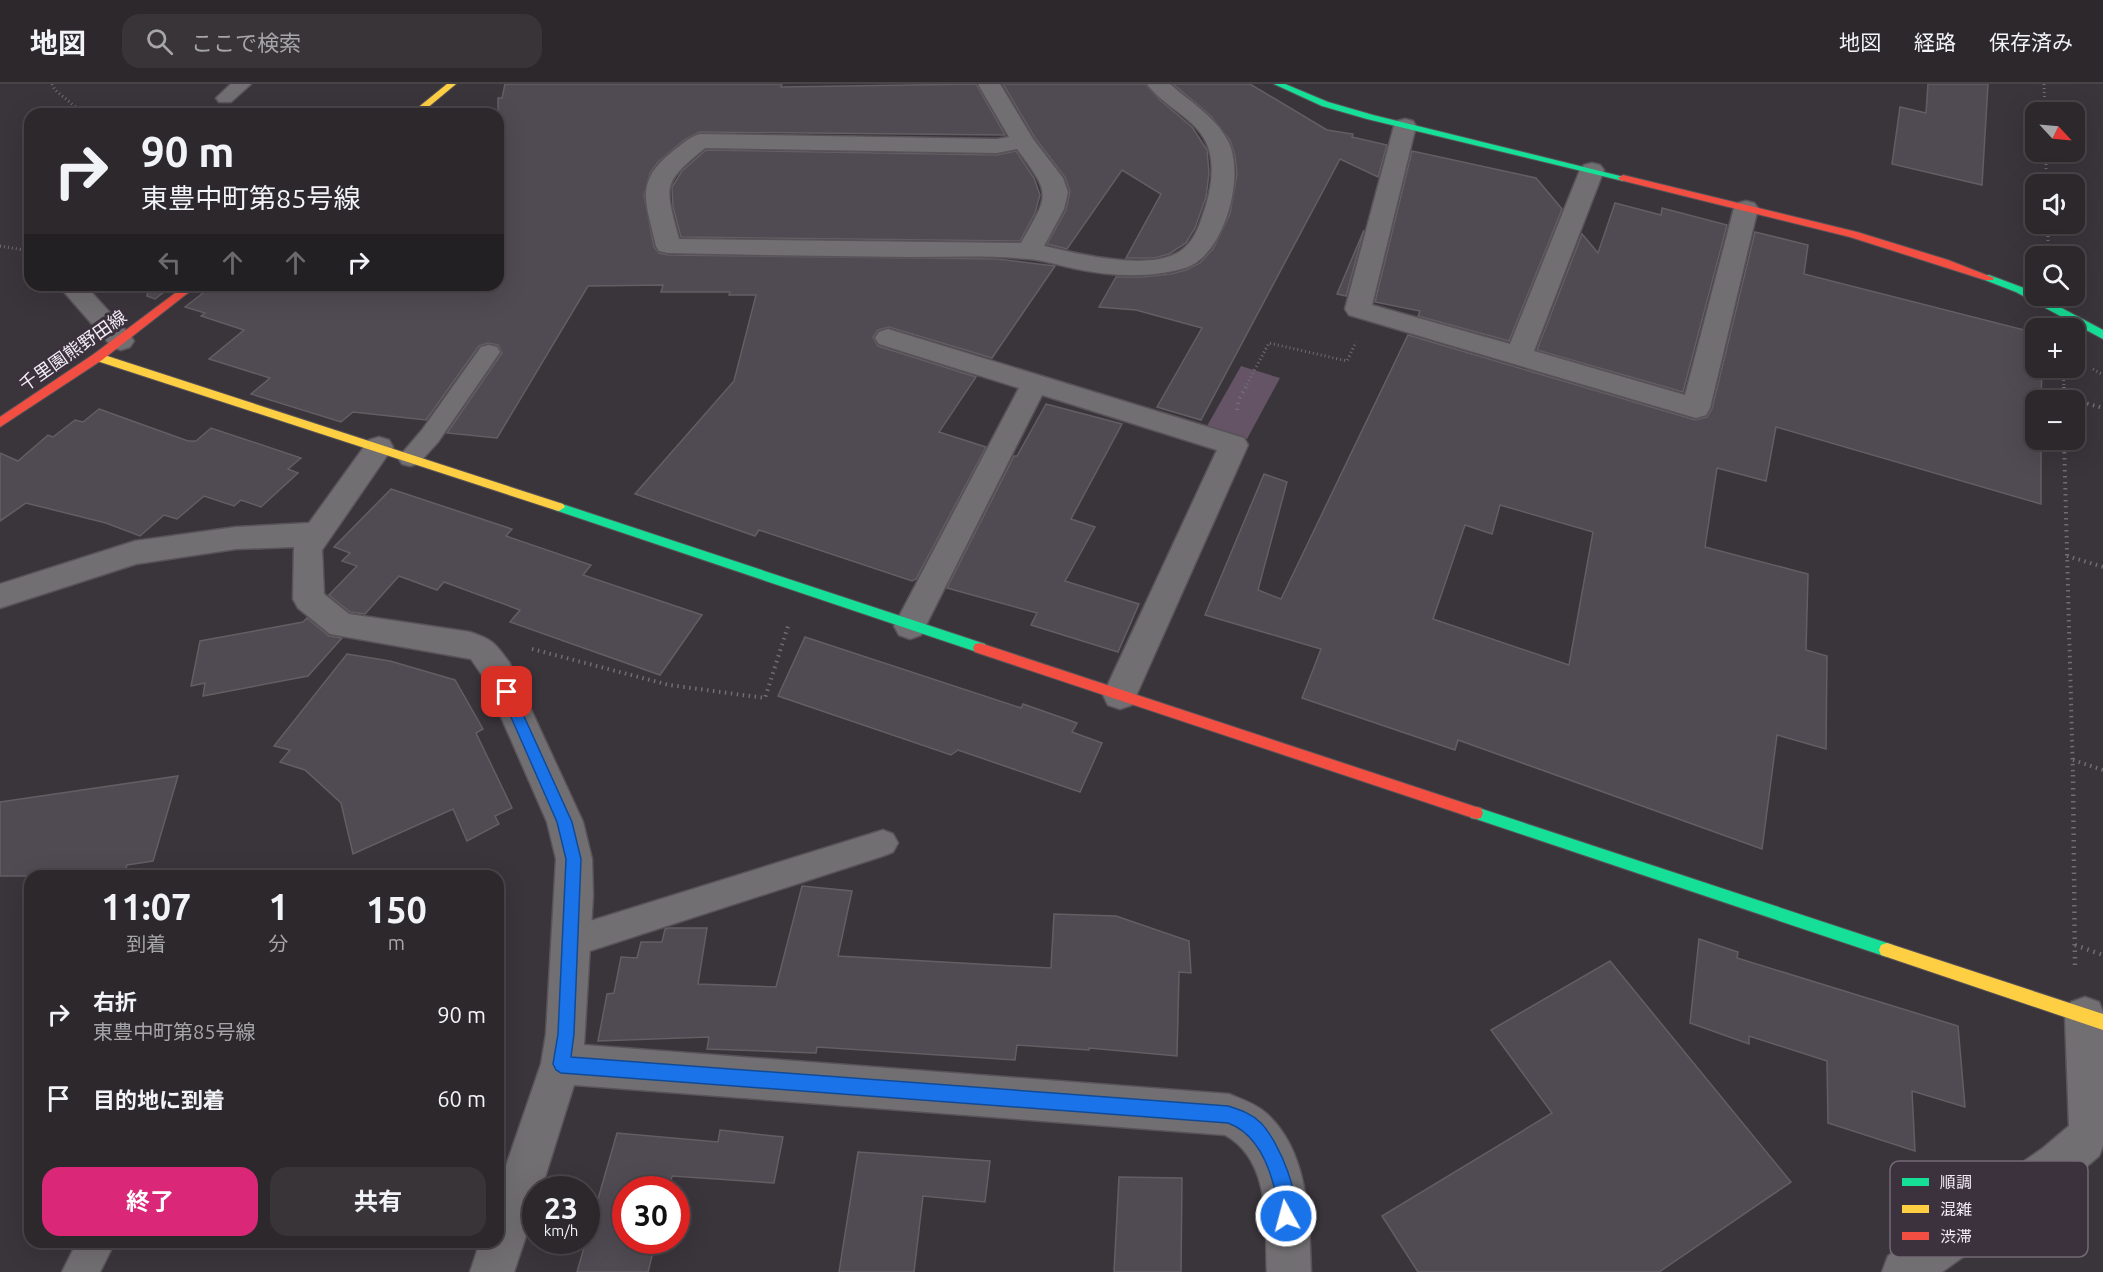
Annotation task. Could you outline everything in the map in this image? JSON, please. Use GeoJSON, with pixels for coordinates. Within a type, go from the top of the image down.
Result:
{"type":"FeatureCollection","features":[{"type":"Feature","properties":{"kind":"street"},"geometry":{"type":"LineString","coordinates":[[422,108],[452,84]]}},
{"type":"Feature","properties":{"kind":"street"},"geometry":{"type":"LineString","coordinates":[[988,84],[1023,141],[1051,178],[1056,192],[1052,209],[1029,251]]}},
{"type":"Feature","properties":{"kind":"street"},"geometry":{"type":"LineString","coordinates":[[1023,141],[997,146],[700,141],[674,163],[660,180],[657,194],[668,246],[1029,251],[1130,268],[1173,263],[1193,254],[1205,237],[1221,197],[1224,177],[1218,142],[1202,124],[1158,84]]}},
{"type":"Feature","properties":{"kind":"street"},"geometry":{"type":"LineString","coordinates":[[1278,84],[1325,104],[1405,126],[1885,242],[1961,266],[2029,294],[2103,335]]}},
{"type":"Feature","properties":{"kind":"street"},"geometry":{"type":"LineString","coordinates":[[1405,126],[1358,309],[1696,408],[1746,207]]}},
{"type":"Feature","properties":{"kind":"street"},"geometry":{"type":"LineString","coordinates":[[1518,357],[1592,170]]}},
{"type":"Feature","properties":{"kind":"street"},"geometry":{"type":"LineString","coordinates":[[76,291],[121,341]]}},
{"type":"Feature","properties":{"kind":"street","name":"千里園熊野田線"},"geometry":{"type":"LineString","coordinates":[[0,423],[121,341],[185,291]]}},
{"type":"Feature","properties":{"kind":"street"},"geometry":{"type":"LineString","coordinates":[[888,338],[1234,445],[1120,695]]}},
{"type":"Feature","properties":{"kind":"street"},"geometry":{"type":"LineString","coordinates":[[98,357],[394,452],[1120,695],[2088,1005],[2091,1125],[2084,1141],[2060,1161]]}},
{"type":"Feature","properties":{"kind":"street"},"geometry":{"type":"LineString","coordinates":[[910,626],[1035,384]]}},
{"type":"Feature","properties":{"kind":"street"},"geometry":{"type":"LineString","coordinates":[[394,452],[318,534],[307,550],[309,599],[335,622],[350,627],[461,643],[482,651],[491,660],[565,822],[574,859],[566,1034],[561,1064],[504,1236]]}},
{"type":"Feature","properties":{"kind":"street"},"geometry":{"type":"LineString","coordinates":[[0,596],[135,553],[236,538],[318,534]]}},
{"type":"Feature","properties":{"kind":"street"},"geometry":{"type":"LineString","coordinates":[[561,1064],[1228,1114],[1243,1120],[1256,1131],[1269,1150],[1279,1172],[1286,1198],[1288,1272]]}},
{"type":"Feature","properties":{"kind":"street"},"geometry":{"type":"LineString","coordinates":[[492,1272],[500,1248]]}},
{"type":"Feature","properties":{"kind":"street"},"geometry":{"type":"LineString","coordinates":[[1904,1272],[1925,1257]]}},
{"type":"Feature","properties":{"kind":"lane"},"geometry":{"type":"LineString","coordinates":[[225,98],[242,84]]}},
{"type":"Feature","properties":{"kind":"lane"},"geometry":{"type":"LineString","coordinates":[[394,452],[430,436],[489,352]]}},
{"type":"Feature","properties":{"kind":"lane"},"geometry":{"type":"LineString","coordinates":[[571,942],[883,843]]}},
{"type":"Feature","properties":{"kind":"lane"},"geometry":{"type":"LineString","coordinates":[[80,1272],[94,1248]]}},
{"type":"Feature","properties":{"kind":"path"},"geometry":{"type":"LineString","coordinates":[[52,84],[55,90],[77,108]]}},
{"type":"Feature","properties":{"kind":"path"},"geometry":{"type":"LineString","coordinates":[[2044,84],[2045,102]]}},
{"type":"Feature","properties":{"kind":"path"},"geometry":{"type":"LineString","coordinates":[[0,246],[24,250]]}},
{"type":"Feature","properties":{"kind":"path"},"geometry":{"type":"LineString","coordinates":[[1227,442],[1235,421],[1239,399],[1269,343],[1347,361],[1361,334]]}},
{"type":"Feature","properties":{"kind":"path"},"geometry":{"type":"LineString","coordinates":[[2085,404],[2103,408]]}},
{"type":"Feature","properties":{"kind":"path"},"geometry":{"type":"LineString","coordinates":[[2064,450],[2073,760],[2075,945],[2088,1005]]}},
{"type":"Feature","properties":{"kind":"path"},"geometry":{"type":"LineString","coordinates":[[2067,556],[2103,567]]}},
{"type":"Feature","properties":{"kind":"path"},"geometry":{"type":"LineString","coordinates":[[491,660],[516,645],[669,685],[765,698],[790,619]]}},
{"type":"Feature","properties":{"kind":"path"},"geometry":{"type":"LineString","coordinates":[[2073,760],[2103,770]]}},
{"type":"Feature","properties":{"kind":"path"},"geometry":{"type":"LineString","coordinates":[[2075,945],[2103,955]]}},
{"type":"Feature","properties":{"kind":"shaded area"},"geometry":{"type":"Polygon","coordinates":[[[1241,366],[1280,378],[1247,439],[1207,426],[1241,366]]]}},
{"type":"Feature","properties":{"kind":"building"},"geometry":{"type":"Polygon","coordinates":[[[505,84],[782,84],[781,87],[976,84],[1005,135],[699,132],[684,140],[658,162],[650,173],[644,195],[654,247],[659,253],[668,255],[998,259],[1055,266],[992,358],[889,327],[878,330],[873,337],[878,346],[976,377],[939,432],[986,447],[916,579],[912,581],[759,530],[755,536],[635,494],[734,381],[756,295],[729,295],[730,292],[661,292],[663,285],[588,286],[497,438],[447,433],[502,353],[498,345],[488,343],[479,346],[426,420],[353,412],[341,422],[251,394],[270,378],[209,359],[244,330],[201,316],[205,313],[185,307],[204,291],[504,291],[504,108],[498,108],[498,98],[502,98],[505,84]]]}},
{"type":"Feature","properties":{"kind":"building"},"geometry":{"type":"Polygon","coordinates":[[[1003,84],[1145,84],[1192,127],[1207,150],[1209,173],[1206,197],[1195,228],[1186,243],[1169,254],[1154,258],[1126,258],[1161,194],[1122,170],[1067,249],[1047,244],[1066,210],[1070,191],[1065,177],[1035,138],[1003,84]]]}},
{"type":"Feature","properties":{"kind":"building"},"geometry":{"type":"Polygon","coordinates":[[[1173,84],[1250,84],[1327,130],[1353,134],[1352,137],[1387,145],[1378,177],[1340,159],[1201,420],[1157,407],[1202,328],[1136,310],[1099,307],[1116,277],[1171,274],[1200,263],[1213,249],[1230,214],[1237,174],[1230,140],[1211,116],[1173,84]]]}},
{"type":"Feature","properties":{"kind":"building"},"geometry":{"type":"Polygon","coordinates":[[[1928,84],[1988,84],[1982,185],[1892,164],[1900,107],[1926,113],[1928,84]]]}},
{"type":"Feature","properties":{"kind":"building"},"geometry":{"type":"Polygon","coordinates":[[[706,150],[997,155],[1016,151],[1034,178],[1040,195],[1035,213],[1020,241],[681,237],[673,207],[672,187],[682,171],[706,150]]]}},
{"type":"Feature","properties":{"kind":"building"},"geometry":{"type":"Polygon","coordinates":[[[1412,151],[1536,178],[1562,209],[1509,341],[1418,316],[1420,311],[1375,302],[1412,151]]]}},
{"type":"Feature","properties":{"kind":"building"},"geometry":{"type":"Polygon","coordinates":[[[1615,203],[1661,215],[1662,208],[1727,225],[1683,392],[1537,350],[1582,234],[1598,253],[1615,203]]]}},
{"type":"Feature","properties":{"kind":"building"},"geometry":{"type":"Polygon","coordinates":[[[1364,230],[1346,296],[1337,294],[1364,230]]]}},
{"type":"Feature","properties":{"kind":"building"},"geometry":{"type":"Polygon","coordinates":[[[1755,232],[1808,245],[1804,274],[2025,330],[2025,378],[2042,378],[2041,390],[2025,390],[2025,450],[2041,450],[2041,504],[1776,427],[1766,481],[1717,468],[1705,547],[1808,574],[1806,650],[1827,656],[1826,749],[1777,735],[1762,849],[1458,740],[1455,750],[1302,698],[1321,649],[1205,615],[1264,474],[1287,482],[1258,590],[1281,599],[1408,335],[1695,420],[1707,417],[1712,409],[1755,232]],[[1500,505],[1492,534],[1465,525],[1433,619],[1569,665],[1593,532],[1500,505]]]}},
{"type":"Feature","properties":{"kind":"building"},"geometry":{"type":"Polygon","coordinates":[[[148,291],[165,291],[155,299],[147,296],[148,291]]]}},
{"type":"Feature","properties":{"kind":"building"},"geometry":{"type":"Polygon","coordinates":[[[1046,404],[1122,424],[1071,519],[1095,527],[1065,581],[1139,604],[1118,652],[1031,625],[1037,613],[947,588],[1014,456],[1017,456],[1046,404]]]}},
{"type":"Feature","properties":{"kind":"building"},"geometry":{"type":"Polygon","coordinates":[[[99,409],[188,441],[196,441],[211,428],[301,458],[288,469],[298,473],[261,507],[241,500],[234,506],[204,496],[177,519],[164,515],[140,536],[106,523],[26,503],[0,521],[0,453],[18,461],[48,435],[53,437],[75,420],[83,422],[99,409]]]}},
{"type":"Feature","properties":{"kind":"building"},"geometry":{"type":"Polygon","coordinates":[[[391,489],[512,529],[506,536],[591,565],[583,575],[702,615],[660,675],[510,622],[520,610],[444,582],[437,590],[399,576],[365,614],[350,612],[329,595],[357,566],[342,561],[350,553],[334,547],[391,489]]]}},
{"type":"Feature","properties":{"kind":"building"},"geometry":{"type":"Polygon","coordinates":[[[307,618],[329,636],[342,638],[308,676],[203,696],[205,683],[191,686],[200,641],[303,622],[307,618]]]}},
{"type":"Feature","properties":{"kind":"building"},"geometry":{"type":"Polygon","coordinates":[[[805,637],[1021,708],[1023,704],[1077,723],[1072,732],[1102,743],[1080,792],[958,750],[951,755],[778,696],[805,637]]]}},
{"type":"Feature","properties":{"kind":"building"},"geometry":{"type":"Polygon","coordinates":[[[347,654],[390,661],[455,680],[483,729],[476,733],[512,808],[495,816],[499,824],[467,841],[453,809],[353,854],[341,803],[305,770],[280,762],[290,750],[274,746],[347,654]]]}},
{"type":"Feature","properties":{"kind":"building"},"geometry":{"type":"Polygon","coordinates":[[[178,776],[153,861],[127,865],[126,870],[24,870],[24,876],[0,876],[0,802],[178,776]]]}},
{"type":"Feature","properties":{"kind":"building"},"geometry":{"type":"Polygon","coordinates":[[[802,886],[852,891],[838,956],[1051,968],[1054,914],[1116,916],[1189,941],[1191,973],[1179,972],[1177,1056],[1089,1048],[1089,1050],[1017,1045],[1015,1060],[817,1047],[816,1053],[707,1049],[709,1037],[598,1041],[607,994],[614,993],[621,957],[637,958],[641,942],[662,942],[665,929],[668,928],[707,928],[698,984],[776,987],[802,886]]]}},
{"type":"Feature","properties":{"kind":"building"},"geometry":{"type":"Polygon","coordinates":[[[1699,939],[1738,952],[1737,958],[1958,1026],[1965,1107],[1912,1091],[1915,1151],[1828,1123],[1827,1061],[1749,1036],[1749,1044],[1690,1023],[1699,939]]]}},
{"type":"Feature","properties":{"kind":"building"},"geometry":{"type":"Polygon","coordinates":[[[1610,961],[1791,1182],[1659,1272],[1418,1272],[1382,1216],[1552,1113],[1491,1030],[1610,961]]]}},
{"type":"Feature","properties":{"kind":"building"},"geometry":{"type":"Polygon","coordinates":[[[720,1130],[783,1137],[774,1183],[690,1176],[612,1176],[612,1254],[652,1254],[648,1272],[577,1272],[582,1254],[600,1254],[600,1192],[617,1133],[718,1142],[720,1130]]]}},
{"type":"Feature","properties":{"kind":"building"},"geometry":{"type":"Polygon","coordinates":[[[858,1152],[990,1161],[985,1202],[923,1196],[914,1272],[839,1272],[858,1152]]]}},
{"type":"Feature","properties":{"kind":"building"},"geometry":{"type":"Polygon","coordinates":[[[1119,1177],[1182,1178],[1181,1272],[1114,1272],[1119,1177]]]}},
{"type":"Feature","properties":{"kind":"traffic: fast"},"geometry":{"type":"LineString","coordinates":[[1278,84],[1325,104],[1370,117],[1623,178]]}},
{"type":"Feature","properties":{"kind":"traffic: fast"},"geometry":{"type":"LineString","coordinates":[[1989,278],[2020,290],[2103,335]]}},
{"type":"Feature","properties":{"kind":"traffic: fast"},"geometry":{"type":"LineString","coordinates":[[559,507],[980,648]]}},
{"type":"Feature","properties":{"kind":"traffic: fast"},"geometry":{"type":"LineString","coordinates":[[1476,813],[1887,950]]}},
{"type":"Feature","properties":{"kind":"traffic: slow"},"geometry":{"type":"LineString","coordinates":[[422,108],[452,84]]}},
{"type":"Feature","properties":{"kind":"traffic: slow"},"geometry":{"type":"LineString","coordinates":[[98,357],[559,507]]}},
{"type":"Feature","properties":{"kind":"traffic: slow"},"geometry":{"type":"LineString","coordinates":[[1887,950],[2103,1022]]}},
{"type":"Feature","properties":{"kind":"traffic: jam"},"geometry":{"type":"LineString","coordinates":[[1623,178],[1854,234],[1989,278]]}},
{"type":"Feature","properties":{"kind":"traffic: jam"},"geometry":{"type":"LineString","coordinates":[[0,423],[98,357],[185,291]]}},
{"type":"Feature","properties":{"kind":"traffic: jam"},"geometry":{"type":"LineString","coordinates":[[980,648],[1476,813]]}},
{"type":"Feature","properties":{"kind":"route"},"geometry":{"type":"LineString","coordinates":[[507,692],[565,822],[574,859],[566,1034],[561,1064],[1228,1114],[1243,1120],[1256,1131],[1269,1150],[1279,1172],[1286,1198],[1286,1216]]}}]}
